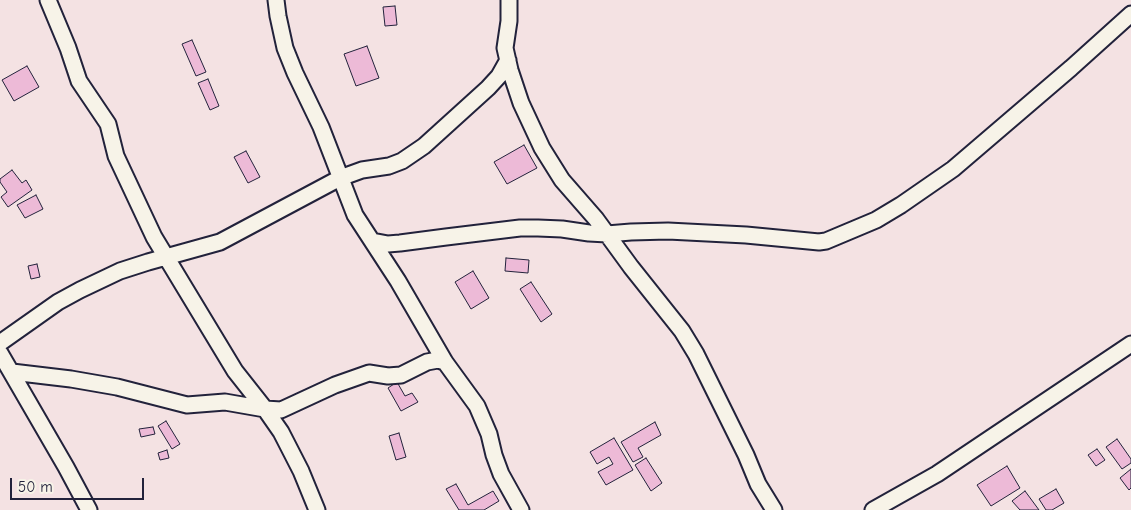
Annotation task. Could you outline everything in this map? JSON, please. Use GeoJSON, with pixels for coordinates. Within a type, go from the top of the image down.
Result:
{"type":"FeatureCollection","features":[{"type":"Feature","properties":{"kind":"street"},"geometry":{"type":"LineString","coordinates":[[48,0],[68,48],[79,81],[108,124],[116,156],[154,237],[214,340],[281,432],[296,459],[316,510]]}},
{"type":"Feature","properties":{"kind":"street"},"geometry":{"type":"LineString","coordinates":[[276,0],[285,48],[295,74],[321,126],[355,215],[398,281],[445,362],[477,406],[489,434],[501,474],[521,510]]}},
{"type":"Feature","properties":{"kind":"street"},"geometry":{"type":"LineString","coordinates":[[509,0],[509,21],[505,48],[508,60],[521,104],[551,164],[682,331],[712,386],[758,484],[774,510]]}},
{"type":"Feature","properties":{"kind":"street"},"geometry":{"type":"LineString","coordinates":[[372,241],[400,244],[520,228],[553,228],[588,233],[677,232],[746,235],[819,242],[842,235],[876,220],[902,205],[953,169],[1131,14]]}},
{"type":"Feature","properties":{"kind":"street"},"geometry":{"type":"LineString","coordinates":[[0,343],[58,302],[120,271],[220,242],[340,178],[362,170],[389,166],[402,161],[424,146],[495,81],[508,60]]}},
{"type":"Feature","properties":{"kind":"street"},"geometry":{"type":"LineString","coordinates":[[873,510],[937,474],[1131,344]]}},
{"type":"Feature","properties":{"kind":"street"},"geometry":{"type":"LineString","coordinates":[[0,353],[89,510]]}},
{"type":"Feature","properties":{"kind":"street"},"geometry":{"type":"LineString","coordinates":[[12,372],[108,385],[186,405],[225,402],[283,410],[329,388],[369,373],[388,376],[401,375],[427,362],[438,360],[445,362]]}},
{"type":"Feature","properties":{"kind":"building"},"geometry":{"type":"Polygon","coordinates":[[[395,6],[397,25],[385,26],[383,7],[395,6]]]}},
{"type":"Feature","properties":{"kind":"building"},"geometry":{"type":"Polygon","coordinates":[[[192,40],[206,72],[196,76],[182,44],[192,40]]]}},
{"type":"Feature","properties":{"kind":"building"},"geometry":{"type":"Polygon","coordinates":[[[367,46],[379,78],[356,86],[344,54],[367,46]]]}},
{"type":"Feature","properties":{"kind":"building"},"geometry":{"type":"Polygon","coordinates":[[[27,66],[39,87],[14,101],[2,80],[27,66]]]}},
{"type":"Feature","properties":{"kind":"building"},"geometry":{"type":"Polygon","coordinates":[[[208,79],[219,106],[210,110],[198,83],[208,79]]]}},
{"type":"Feature","properties":{"kind":"building"},"geometry":{"type":"Polygon","coordinates":[[[524,145],[537,168],[507,184],[494,162],[524,145]]]}},
{"type":"Feature","properties":{"kind":"building"},"geometry":{"type":"Polygon","coordinates":[[[246,151],[260,177],[248,183],[234,157],[246,151]]]}},
{"type":"Feature","properties":{"kind":"building"},"geometry":{"type":"Polygon","coordinates":[[[12,170],[22,183],[26,180],[32,190],[8,207],[1,197],[7,192],[0,179],[12,170]]]}},
{"type":"Feature","properties":{"kind":"building"},"geometry":{"type":"Polygon","coordinates":[[[36,195],[43,209],[25,218],[17,205],[36,195]]]}},
{"type":"Feature","properties":{"kind":"building"},"geometry":{"type":"Polygon","coordinates":[[[506,258],[529,260],[528,273],[505,271],[506,258]]]}},
{"type":"Feature","properties":{"kind":"building"},"geometry":{"type":"Polygon","coordinates":[[[37,264],[40,277],[31,279],[28,266],[37,264]]]}},
{"type":"Feature","properties":{"kind":"building"},"geometry":{"type":"Polygon","coordinates":[[[473,271],[489,298],[471,309],[455,282],[473,271]]]}},
{"type":"Feature","properties":{"kind":"building"},"geometry":{"type":"Polygon","coordinates":[[[531,282],[552,314],[541,322],[520,289],[531,282]]]}},
{"type":"Feature","properties":{"kind":"building"},"geometry":{"type":"Polygon","coordinates":[[[397,382],[405,396],[412,393],[418,402],[401,411],[388,388],[397,382]]]}},
{"type":"Feature","properties":{"kind":"building"},"geometry":{"type":"Polygon","coordinates":[[[166,421],[180,444],[172,449],[158,426],[166,421]]]}},
{"type":"Feature","properties":{"kind":"building"},"geometry":{"type":"Polygon","coordinates":[[[655,422],[661,435],[638,448],[643,457],[633,462],[621,442],[655,422]]]}},
{"type":"Feature","properties":{"kind":"building"},"geometry":{"type":"Polygon","coordinates":[[[153,427],[155,434],[141,437],[139,429],[153,427]]]}},
{"type":"Feature","properties":{"kind":"building"},"geometry":{"type":"Polygon","coordinates":[[[399,433],[406,457],[396,460],[389,436],[399,433]]]}},
{"type":"Feature","properties":{"kind":"building"},"geometry":{"type":"Polygon","coordinates":[[[614,438],[633,470],[606,485],[598,472],[613,464],[609,457],[597,464],[590,452],[614,438]]]}},
{"type":"Feature","properties":{"kind":"building"},"geometry":{"type":"Polygon","coordinates":[[[1117,439],[1131,459],[1131,463],[1122,469],[1106,447],[1117,439]]]}},
{"type":"Feature","properties":{"kind":"building"},"geometry":{"type":"Polygon","coordinates":[[[1097,449],[1105,460],[1096,466],[1088,455],[1097,449]]]}},
{"type":"Feature","properties":{"kind":"building"},"geometry":{"type":"Polygon","coordinates":[[[167,450],[169,458],[160,460],[158,453],[167,450]]]}},
{"type":"Feature","properties":{"kind":"building"},"geometry":{"type":"Polygon","coordinates":[[[646,458],[662,483],[651,491],[635,465],[646,458]]]}},
{"type":"Feature","properties":{"kind":"building"},"geometry":{"type":"Polygon","coordinates":[[[1007,466],[1020,488],[991,506],[977,485],[1007,466]]]}},
{"type":"Feature","properties":{"kind":"building"},"geometry":{"type":"Polygon","coordinates":[[[1131,469],[1131,488],[1129,490],[1120,478],[1131,469]]]}},
{"type":"Feature","properties":{"kind":"building"},"geometry":{"type":"Polygon","coordinates":[[[456,484],[468,505],[493,491],[499,501],[484,510],[459,510],[446,489],[456,484]]]}},
{"type":"Feature","properties":{"kind":"building"},"geometry":{"type":"Polygon","coordinates":[[[1056,489],[1064,503],[1052,510],[1046,510],[1039,499],[1056,489]]]}},
{"type":"Feature","properties":{"kind":"building"},"geometry":{"type":"Polygon","coordinates":[[[1025,491],[1039,510],[1020,510],[1012,501],[1025,491]]]}}]}
